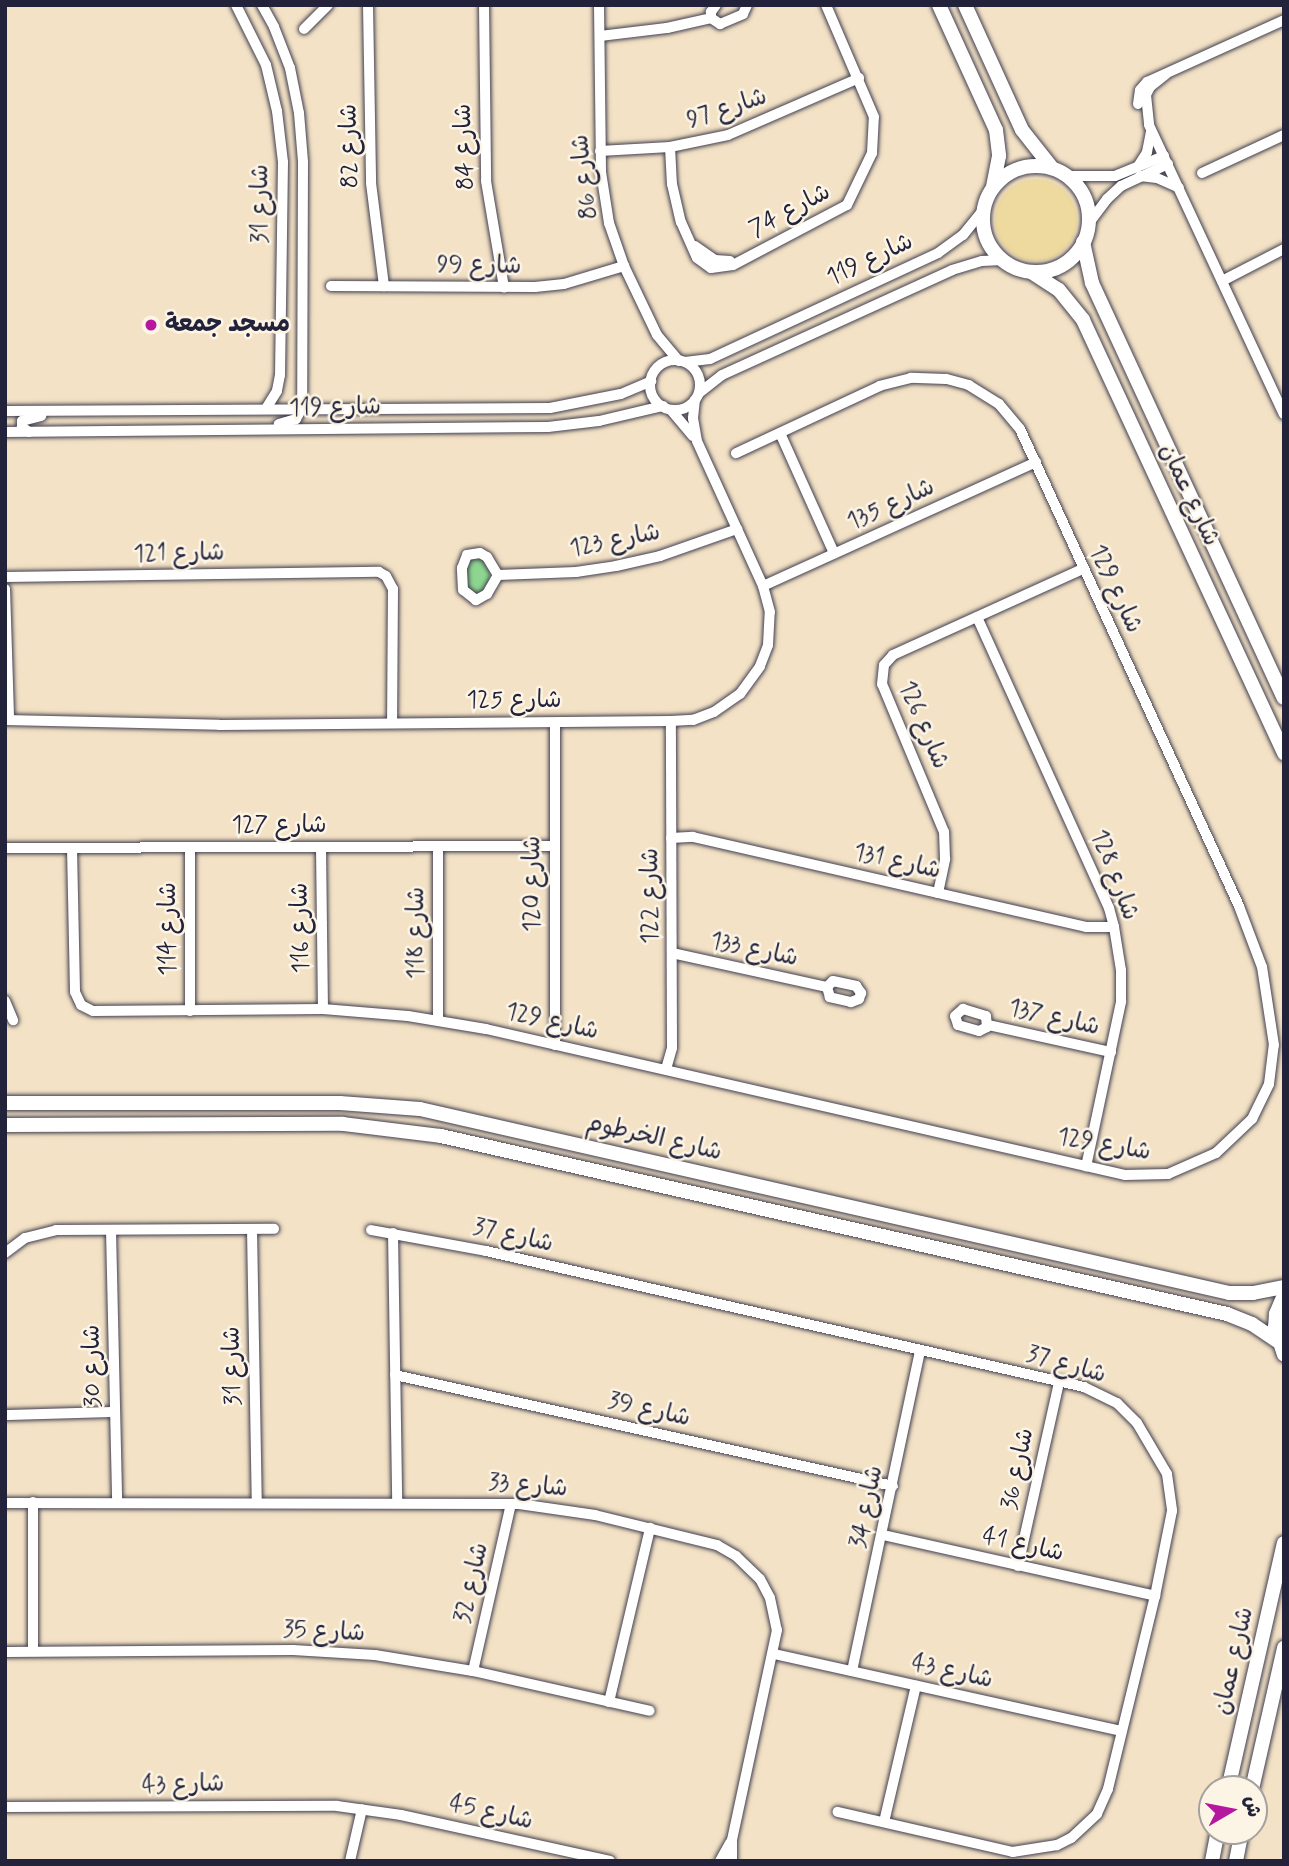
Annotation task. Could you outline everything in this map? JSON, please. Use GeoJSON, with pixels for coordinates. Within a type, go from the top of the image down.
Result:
{"type":"FeatureCollection","features":[{"type":"Feature","properties":{"kind":"main road"},"geometry":{"type":"LineString","coordinates":[[939,5],[996,130],[999,156],[993,186],[983,210],[984,232],[1002,260],[1031,272],[1056,268],[1067,262],[1083,242],[1089,223],[1082,193],[1068,176],[1039,165],[1013,170],[993,186]]}},
{"type":"Feature","properties":{"kind":"main road"},"geometry":{"type":"LineString","coordinates":[[965,5],[1022,130],[1052,168]]}},
{"type":"Feature","properties":{"kind":"main road","name":"شارع عمان"},"geometry":{"type":"LineString","coordinates":[[1083,242],[1092,283],[1284,698]]}},
{"type":"Feature","properties":{"kind":"main road","name":"شارع عمان"},"geometry":{"type":"LineString","coordinates":[[1031,272],[1066,297],[1083,320],[1284,754]]}},
{"type":"Feature","properties":{"kind":"main road","name":"شارع الخرطوم"},"geometry":{"type":"LineString","coordinates":[[5,1103],[340,1103],[420,1109],[1229,1293],[1252,1293],[1284,1287]]}},
{"type":"Feature","properties":{"kind":"main road","name":"شارع الخرطوم"},"geometry":{"type":"LineString","coordinates":[[5,1125],[343,1124],[441,1136],[1227,1314],[1252,1324],[1277,1340]]}},
{"type":"Feature","properties":{"kind":"main road"},"geometry":{"type":"LineString","coordinates":[[1284,1296],[1276,1314],[1277,1340],[1284,1355]]}},
{"type":"Feature","properties":{"kind":"main road","name":"شارع عمان"},"geometry":{"type":"LineString","coordinates":[[1231,1775],[1284,1543]]}},
{"type":"Feature","properties":{"kind":"main road","name":"شارع عمان"},"geometry":{"type":"LineString","coordinates":[[1255,1775],[1284,1648]]}},
{"type":"Feature","properties":{"kind":"street","name":"شارع 31"},"geometry":{"type":"LineString","coordinates":[[236,5],[266,65],[278,111],[283,162],[280,375],[277,391],[267,407]]}},
{"type":"Feature","properties":{"kind":"street","name":"شارع 31"},"geometry":{"type":"LineString","coordinates":[[262,5],[284,47],[295,90],[302,138],[302,408]]}},
{"type":"Feature","properties":{"kind":"street"},"geometry":{"type":"LineString","coordinates":[[304,29],[328,5]]}},
{"type":"Feature","properties":{"kind":"street","name":"شارع 82"},"geometry":{"type":"LineString","coordinates":[[368,5],[372,193],[384,286]]}},
{"type":"Feature","properties":{"kind":"street","name":"شارع 84"},"geometry":{"type":"LineString","coordinates":[[484,5],[486,181],[504,287]]}},
{"type":"Feature","properties":{"kind":"street","name":"شارع 86"},"geometry":{"type":"LineString","coordinates":[[599,5],[600,151],[606,208],[624,266],[657,335],[682,361]]}},
{"type":"Feature","properties":{"kind":"street"},"geometry":{"type":"LineString","coordinates":[[711,18],[712,9],[716,5]]}},
{"type":"Feature","properties":{"kind":"street"},"geometry":{"type":"LineString","coordinates":[[711,18],[716,23],[724,23],[743,14],[747,5]]}},
{"type":"Feature","properties":{"kind":"street","name":"شارع 74"},"geometry":{"type":"LineString","coordinates":[[670,147],[674,197],[700,261],[711,268],[726,267],[747,258],[840,212],[853,198],[872,153],[875,135],[872,109],[825,5]]}},
{"type":"Feature","properties":{"kind":"street"},"geometry":{"type":"LineString","coordinates":[[600,36],[667,29],[711,18]]}},
{"type":"Feature","properties":{"kind":"street"},"geometry":{"type":"LineString","coordinates":[[1089,223],[1107,199],[1137,172],[1147,152],[1150,127],[1146,95],[1150,88],[1166,74],[1284,20]]}},
{"type":"Feature","properties":{"kind":"street","name":"شارع 97"},"geometry":{"type":"LineString","coordinates":[[600,151],[670,147],[744,130],[859,78]]}},
{"type":"Feature","properties":{"kind":"street"},"geometry":{"type":"LineString","coordinates":[[1150,127],[1284,414]]}},
{"type":"Feature","properties":{"kind":"street"},"geometry":{"type":"LineString","coordinates":[[1202,173],[1284,135]]}},
{"type":"Feature","properties":{"kind":"street"},"geometry":{"type":"LineString","coordinates":[[1068,176],[1103,177],[1137,172],[1166,160]]}},
{"type":"Feature","properties":{"kind":"street"},"geometry":{"type":"LineString","coordinates":[[283,162],[287,175],[288,225],[295,228],[303,226]]}},
{"type":"Feature","properties":{"kind":"street"},"geometry":{"type":"LineString","coordinates":[[1137,172],[1179,188]]}},
{"type":"Feature","properties":{"kind":"street","name":"شارع 119"},"geometry":{"type":"LineString","coordinates":[[682,361],[710,359],[938,253],[963,235],[983,210]]}},
{"type":"Feature","properties":{"kind":"street"},"geometry":{"type":"LineString","coordinates":[[1221,278],[1284,249]]}},
{"type":"Feature","properties":{"kind":"street","name":"شارع 119"},"geometry":{"type":"LineString","coordinates":[[697,396],[722,375],[952,270],[982,261],[1002,260]]}},
{"type":"Feature","properties":{"kind":"street","name":"شارع 99"},"geometry":{"type":"LineString","coordinates":[[331,286],[504,287],[564,284],[624,266]]}},
{"type":"Feature","properties":{"kind":"street","name":"شارع 86"},"geometry":{"type":"LineString","coordinates":[[653,376],[657,335]]}},
{"type":"Feature","properties":{"kind":"street"},"geometry":{"type":"LineString","coordinates":[[668,361],[682,361],[699,378],[697,396],[684,408],[667,408],[653,396],[653,376],[668,361]]}},
{"type":"Feature","properties":{"kind":"street","name":"شارع 119"},"geometry":{"type":"LineString","coordinates":[[5,411],[267,407],[550,408],[621,394],[653,376]]}},
{"type":"Feature","properties":{"kind":"street","name":"شارع 129"},"geometry":{"type":"LineString","coordinates":[[72,848],[75,992],[81,1005],[98,1012],[323,1009],[438,1020],[666,1069],[1125,1175],[1156,1176],[1180,1171],[1216,1153],[1245,1128],[1259,1109],[1269,1084],[1275,1045],[1266,985],[1249,929],[1020,429],[999,404],[969,385],[935,377],[911,378],[880,386],[736,453]]}},
{"type":"Feature","properties":{"kind":"street","name":"شارع 125"},"geometry":{"type":"LineString","coordinates":[[7,720],[219,725],[671,722],[693,720],[714,712],[740,694],[755,676],[765,656],[770,612],[763,586],[697,441],[693,418],[697,396]]}},
{"type":"Feature","properties":{"kind":"street"},"geometry":{"type":"LineString","coordinates":[[251,430],[258,426],[292,422],[300,416],[302,408]]}},
{"type":"Feature","properties":{"kind":"street","name":"شارع 119"},"geometry":{"type":"LineString","coordinates":[[5,432],[548,427],[599,421],[667,408]]}},
{"type":"Feature","properties":{"kind":"street","name":"شارع 125"},"geometry":{"type":"LineString","coordinates":[[667,408],[697,441]]}},
{"type":"Feature","properties":{"kind":"street"},"geometry":{"type":"LineString","coordinates":[[29,432],[21,425],[25,419],[68,411]]}},
{"type":"Feature","properties":{"kind":"street"},"geometry":{"type":"LineString","coordinates":[[780,433],[834,553]]}},
{"type":"Feature","properties":{"kind":"street","name":"شارع 135"},"geometry":{"type":"LineString","coordinates":[[763,586],[1036,462]]}},
{"type":"Feature","properties":{"kind":"street","name":"شارع 123"},"geometry":{"type":"LineString","coordinates":[[498,575],[576,572],[617,566],[660,556],[737,529]]}},
{"type":"Feature","properties":{"kind":"street","name":"شارع 126"},"geometry":{"type":"LineString","coordinates":[[937,893],[946,859],[944,832],[882,684],[884,665],[893,655],[1083,569]]}},
{"type":"Feature","properties":{"kind":"street","name":"شارع 121"},"geometry":{"type":"LineString","coordinates":[[5,577],[353,574],[381,582],[391,608],[392,723]]}},
{"type":"Feature","properties":{"kind":"street"},"geometry":{"type":"LineString","coordinates":[[5,589],[7,720]]}},
{"type":"Feature","properties":{"kind":"street","name":"شارع 128"},"geometry":{"type":"LineString","coordinates":[[977,617],[1109,908],[1114,928],[1122,982],[1111,1052],[1087,1166]]}},
{"type":"Feature","properties":{"kind":"street","name":"شارع 122"},"geometry":{"type":"LineString","coordinates":[[666,1069],[672,1048],[671,722]]}},
{"type":"Feature","properties":{"kind":"street","name":"شارع 120"},"geometry":{"type":"LineString","coordinates":[[555,723],[555,1045]]}},
{"type":"Feature","properties":{"kind":"street","name":"شارع 131"},"geometry":{"type":"LineString","coordinates":[[671,838],[693,836],[1086,928],[1114,928]]}},
{"type":"Feature","properties":{"kind":"street","name":"شارع 118"},"geometry":{"type":"LineString","coordinates":[[438,846],[438,1020]]}},
{"type":"Feature","properties":{"kind":"street","name":"شارع 127"},"geometry":{"type":"LineString","coordinates":[[5,848],[554,846]]}},
{"type":"Feature","properties":{"kind":"street","name":"شارع 116"},"geometry":{"type":"LineString","coordinates":[[321,847],[323,1009]]}},
{"type":"Feature","properties":{"kind":"street","name":"شارع 114"},"geometry":{"type":"LineString","coordinates":[[190,848],[190,1011]]}},
{"type":"Feature","properties":{"kind":"street","name":"شارع 133"},"geometry":{"type":"LineString","coordinates":[[672,953],[827,987]]}},
{"type":"Feature","properties":{"kind":"street"},"geometry":{"type":"LineString","coordinates":[[5,1001],[13,1020]]}},
{"type":"Feature","properties":{"kind":"street","name":"شارع 137"},"geometry":{"type":"LineString","coordinates":[[988,1025],[1111,1052]]}},
{"type":"Feature","properties":{"kind":"street"},"geometry":{"type":"LineString","coordinates":[[5,1253],[25,1238],[48,1230],[274,1228]]}},
{"type":"Feature","properties":{"kind":"street","name":"شارع 31"},"geometry":{"type":"LineString","coordinates":[[252,1229],[257,1502]]}},
{"type":"Feature","properties":{"kind":"street","name":"شارع 30"},"geometry":{"type":"LineString","coordinates":[[111,1230],[117,1502]]}},
{"type":"Feature","properties":{"kind":"street","name":"شارع 37"},"geometry":{"type":"LineString","coordinates":[[371,1230],[486,1251],[1096,1391],[1124,1409],[1142,1431],[1167,1474],[1172,1511],[1155,1596],[1102,1806],[1079,1832],[1057,1845],[1013,1852],[838,1812]]}},
{"type":"Feature","properties":{"kind":"street"},"geometry":{"type":"LineString","coordinates":[[393,1233],[397,1503]]}},
{"type":"Feature","properties":{"kind":"street","name":"شارع 34"},"geometry":{"type":"LineString","coordinates":[[852,1671],[920,1351]]}},
{"type":"Feature","properties":{"kind":"street","name":"شارع 39"},"geometry":{"type":"LineString","coordinates":[[395,1375],[893,1486]]}},
{"type":"Feature","properties":{"kind":"street","name":"شارع 36"},"geometry":{"type":"LineString","coordinates":[[1018,1566],[1059,1382]]}},
{"type":"Feature","properties":{"kind":"street"},"geometry":{"type":"LineString","coordinates":[[5,1412],[115,1412]]}},
{"type":"Feature","properties":{"kind":"street"},"geometry":{"type":"LineString","coordinates":[[33,1502],[33,1651]]}},
{"type":"Feature","properties":{"kind":"street","name":"شارع 33"},"geometry":{"type":"LineString","coordinates":[[5,1503],[511,1504],[567,1510],[717,1545],[753,1570],[766,1588],[774,1609],[777,1630],[732,1840],[732,1861]]}},
{"type":"Feature","properties":{"kind":"street","name":"شارع 32"},"geometry":{"type":"LineString","coordinates":[[473,1671],[511,1504]]}},
{"type":"Feature","properties":{"kind":"street"},"geometry":{"type":"LineString","coordinates":[[609,1702],[650,1528]]}},
{"type":"Feature","properties":{"kind":"street","name":"شارع 41"},"geometry":{"type":"LineString","coordinates":[[883,1535],[1155,1596]]}},
{"type":"Feature","properties":{"kind":"street","name":"شارع 35"},"geometry":{"type":"LineString","coordinates":[[5,1652],[305,1650],[406,1658],[650,1711]]}},
{"type":"Feature","properties":{"kind":"street","name":"شارع 43"},"geometry":{"type":"LineString","coordinates":[[774,1654],[1122,1731]]}},
{"type":"Feature","properties":{"kind":"street"},"geometry":{"type":"LineString","coordinates":[[884,1822],[916,1686]]}},
{"type":"Feature","properties":{"kind":"street","name":"شارع 43"},"geometry":{"type":"LineString","coordinates":[[5,1807],[298,1804],[362,1809]]}},
{"type":"Feature","properties":{"kind":"street"},"geometry":{"type":"LineString","coordinates":[[350,1861],[362,1809]]}},
{"type":"Feature","properties":{"kind":"street","name":"شارع 45"},"geometry":{"type":"LineString","coordinates":[[362,1809],[610,1861]]}},
{"type":"Feature","properties":{"kind":"street","name":"شارع 33"},"geometry":{"type":"LineString","coordinates":[[720,1861],[732,1840]]}},
{"type":"Feature","properties":{"kind":"green space"},"geometry":{"type":"Polygon","coordinates":[[[480,556],[490,566],[489,586],[478,596],[467,592],[466,565],[472,557],[480,556]]]}},
{"type":"Feature","properties":{"kind":"sand"},"geometry":{"type":"Polygon","coordinates":[[[1036,179],[1052,182],[1065,191],[1074,204],[1077,220],[1074,236],[1065,249],[1052,258],[1036,261],[1020,258],[1007,249],[998,236],[995,220],[998,204],[1007,191],[1020,182],[1036,179]]]}},
{"type":"Feature","properties":{"kind":"place","name":"مسجد جمعة"},"geometry":{"type":"Point","coordinates":[151,325]}}]}
